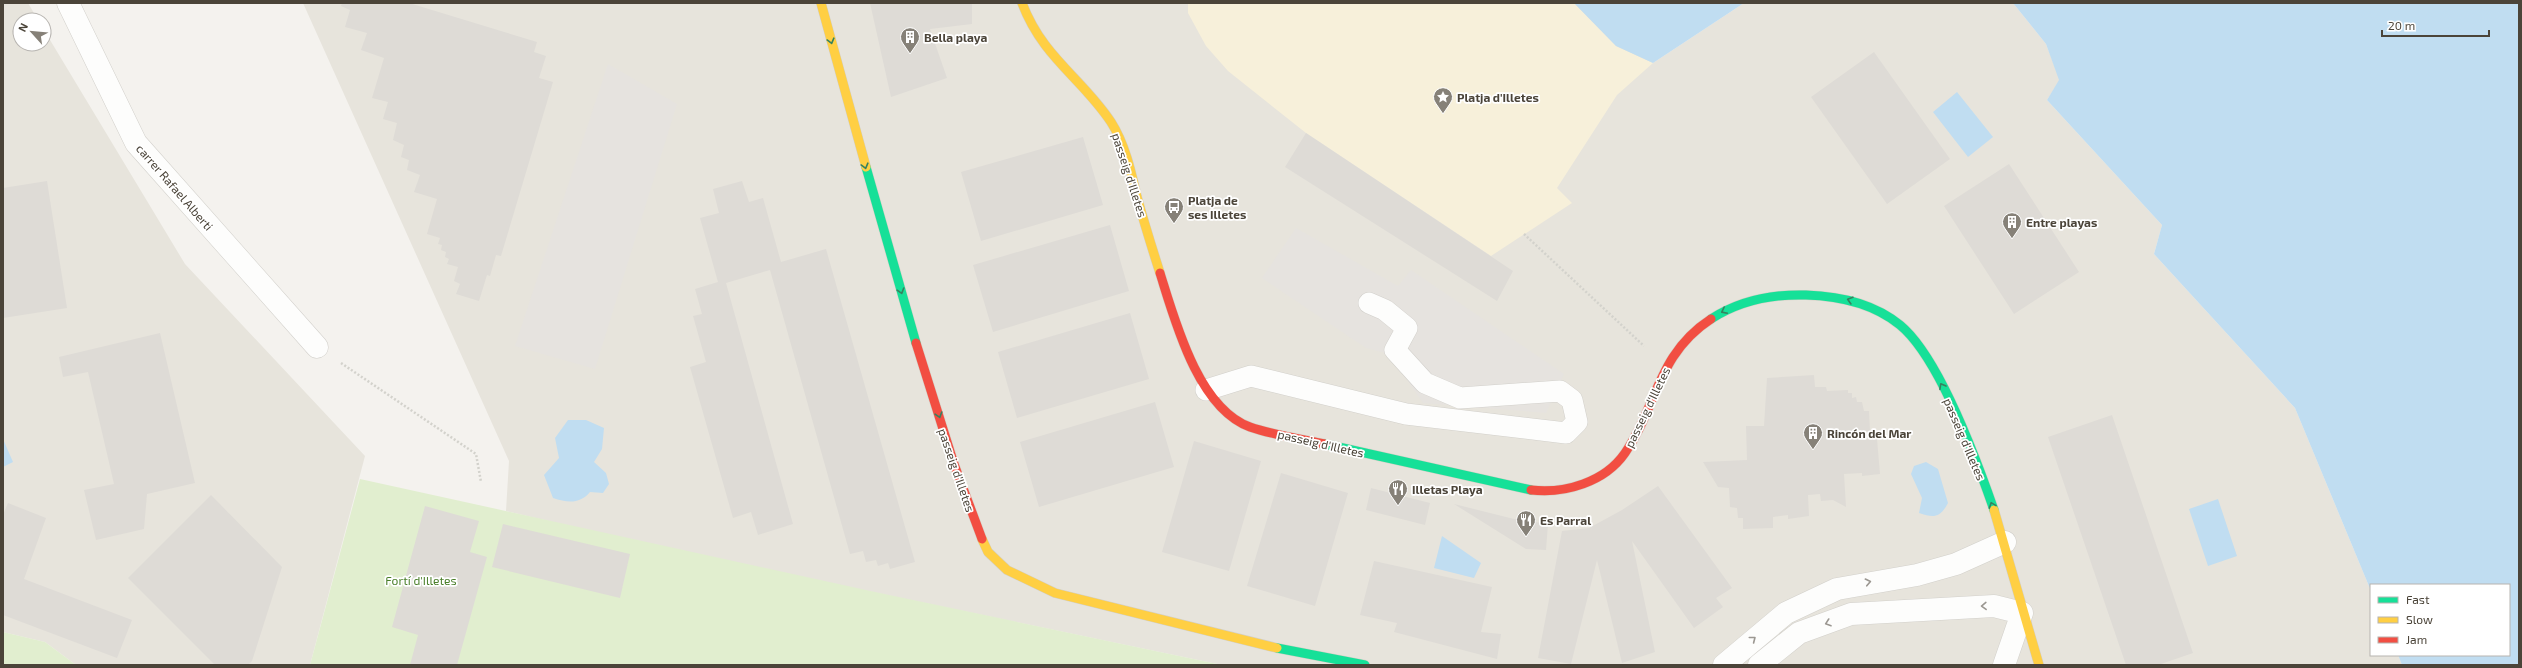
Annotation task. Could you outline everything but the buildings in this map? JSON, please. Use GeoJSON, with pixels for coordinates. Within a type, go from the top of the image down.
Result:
{"type":"FeatureCollection","features":[{"type":"Feature","properties":{"kind":"street","name":"carrer Rafael Alberti"},"geometry":{"type":"LineString","coordinates":[[68,3],[136,143],[317,347]]}},
{"type":"Feature","properties":{"kind":"street","name":"passeig d'Illetes"},"geometry":{"type":"LineString","coordinates":[[821,3],[888,249],[915,340],[954,464],[977,530],[988,552],[1007,570],[1055,593],[1272,647],[1365,665]]}},
{"type":"Feature","properties":{"kind":"street","name":"passeig d'Illetes"},"geometry":{"type":"LineString","coordinates":[[1022,3],[1025,12],[1047,52],[1112,122],[1122,143],[1168,296],[1186,346],[1206,390],[1217,405],[1232,419],[1250,427],[1497,484],[1525,490],[1555,492],[1597,478],[1619,460],[1630,446],[1652,392],[1670,360],[1695,332],[1719,313],[1747,300],[1781,295],[1826,295],[1850,299],[1893,320],[1910,335],[1943,387],[1969,443],[2005,542],[2022,613],[2039,665]]}},
{"type":"Feature","properties":{"kind":"street"},"geometry":{"type":"LineString","coordinates":[[1724,665],[1786,613],[1837,589],[1917,575],[1956,564],[2005,542]]}},
{"type":"Feature","properties":{"kind":"street"},"geometry":{"type":"LineString","coordinates":[[1759,665],[1799,633],[1851,614],[1994,606],[2022,613],[2004,665]]}},
{"type":"Feature","properties":{"kind":"lane"},"geometry":{"type":"LineString","coordinates":[[1206,390],[1252,376],[1406,414],[1566,433],[1577,422],[1572,400],[1560,391],[1460,398],[1425,383],[1395,350],[1407,328],[1385,310],[1369,303]]}},
{"type":"Feature","properties":{"kind":"path"},"geometry":{"type":"LineString","coordinates":[[1524,234],[1646,348]]}},
{"type":"Feature","properties":{"kind":"path"},"geometry":{"type":"LineString","coordinates":[[317,347],[476,454],[481,482]]}},
{"type":"Feature","properties":{"kind":"shaded area"},"geometry":{"type":"Polygon","coordinates":[[[3,3],[28,3],[33,12],[12,12],[12,52],[52,52],[52,43],[185,264],[365,456],[310,665],[76,665],[45,642],[3,632],[3,3]]]}},
{"type":"Feature","properties":{"kind":"shaded area"},"geometry":{"type":"Polygon","coordinates":[[[303,3],[1574,3],[1653,63],[1744,3],[2013,3],[2046,44],[2060,80],[2047,100],[2162,225],[2154,254],[2295,408],[2370,589],[2370,656],[2398,656],[2402,665],[1222,665],[680,552],[506,511],[509,461],[303,3]]]}},
{"type":"Feature","properties":{"kind":"shaded area"},"geometry":{"type":"Polygon","coordinates":[[[608,64],[677,104],[595,369],[515,346],[608,64]]]}},
{"type":"Feature","properties":{"kind":"shaded area"},"geometry":{"type":"Polygon","coordinates":[[[1296,228],[1398,286],[1411,270],[1564,374],[1546,413],[1423,403],[1389,354],[1366,348],[1262,278],[1296,228]]]}},
{"type":"Feature","properties":{"kind":"green space","name":"Fortí d'Illetes"},"geometry":{"type":"Polygon","coordinates":[[[360,479],[875,592],[1222,665],[310,665],[360,479]]]}},
{"type":"Feature","properties":{"kind":"green space"},"geometry":{"type":"Polygon","coordinates":[[[3,632],[45,642],[76,665],[3,665],[3,632]]]}},
{"type":"Feature","properties":{"kind":"sand","name":"Platja d'Illetes"},"geometry":{"type":"Polygon","coordinates":[[[1188,3],[1574,3],[1616,46],[1653,63],[1617,95],[1557,188],[1572,203],[1491,256],[1306,133],[1228,71],[1206,46],[1188,13],[1188,3]]]}},
{"type":"Feature","properties":{"kind":"water"},"geometry":{"type":"Polygon","coordinates":[[[1574,3],[1744,3],[1653,63],[1616,46],[1574,3]]]}},
{"type":"Feature","properties":{"kind":"water"},"geometry":{"type":"Polygon","coordinates":[[[2013,3],[2519,3],[2519,665],[2402,665],[2398,656],[2510,656],[2510,584],[2370,584],[2370,589],[2295,408],[2154,254],[2162,225],[2047,100],[2059,80],[2046,44],[2013,3]]]}},
{"type":"Feature","properties":{"kind":"water"},"geometry":{"type":"Polygon","coordinates":[[[1957,92],[1993,137],[1968,157],[1933,112],[1957,92]]]}},
{"type":"Feature","properties":{"kind":"water"},"geometry":{"type":"Polygon","coordinates":[[[568,420],[586,420],[604,428],[602,449],[594,462],[606,473],[609,484],[603,493],[590,492],[582,499],[573,501],[564,501],[553,498],[544,475],[559,458],[555,438],[568,420]]]}},
{"type":"Feature","properties":{"kind":"water"},"geometry":{"type":"Polygon","coordinates":[[[3,439],[13,462],[3,467],[3,439]]]}},
{"type":"Feature","properties":{"kind":"water"},"geometry":{"type":"Polygon","coordinates":[[[1926,462],[1938,469],[1948,503],[1942,512],[1936,516],[1929,516],[1919,513],[1922,498],[1911,474],[1914,466],[1926,462]]]}},
{"type":"Feature","properties":{"kind":"water"},"geometry":{"type":"Polygon","coordinates":[[[2218,499],[2237,556],[2208,566],[2189,509],[2218,499]]]}},
{"type":"Feature","properties":{"kind":"water"},"geometry":{"type":"Polygon","coordinates":[[[1442,536],[1481,563],[1474,578],[1434,568],[1442,536]]]}},
{"type":"Feature","properties":{"kind":"traffic: fast"},"geometry":{"type":"LineString","coordinates":[[866,167],[916,343]]}},
{"type":"Feature","properties":{"kind":"traffic: fast"},"geometry":{"type":"LineString","coordinates":[[1711,319],[1745,303],[1769,297],[1794,295],[1843,299],[1867,306],[1890,317],[1915,340],[1929,361],[1942,385],[1967,438],[1994,510]]}},
{"type":"Feature","properties":{"kind":"traffic: fast"},"geometry":{"type":"LineString","coordinates":[[1325,444],[1531,490]]}},
{"type":"Feature","properties":{"kind":"traffic: fast"},"geometry":{"type":"LineString","coordinates":[[1277,648],[1365,665]]}},
{"type":"Feature","properties":{"kind":"traffic: slow"},"geometry":{"type":"LineString","coordinates":[[821,3],[866,167]]}},
{"type":"Feature","properties":{"kind":"traffic: slow"},"geometry":{"type":"LineString","coordinates":[[1022,3],[1031,22],[1051,53],[1099,106],[1116,130],[1127,158],[1160,273]]}},
{"type":"Feature","properties":{"kind":"traffic: slow"},"geometry":{"type":"LineString","coordinates":[[1994,510],[2039,665]]}},
{"type":"Feature","properties":{"kind":"traffic: slow"},"geometry":{"type":"LineString","coordinates":[[982,539],[988,552],[1007,570],[1055,593],[1277,648]]}},
{"type":"Feature","properties":{"kind":"traffic: jam"},"geometry":{"type":"LineString","coordinates":[[1160,273],[1181,338],[1203,383],[1216,402],[1232,417],[1250,427],[1277,435],[1325,444]]}},
{"type":"Feature","properties":{"kind":"traffic: jam"},"geometry":{"type":"LineString","coordinates":[[1531,490],[1557,490],[1583,484],[1607,472],[1617,463],[1636,435],[1668,365],[1679,348],[1693,333],[1711,319]]}},
{"type":"Feature","properties":{"kind":"traffic: jam"},"geometry":{"type":"LineString","coordinates":[[916,343],[954,464],[982,539]]}},
{"type":"Feature","properties":{"kind":"place","name":"Bella playa"},"geometry":{"type":"Point","coordinates":[910,54]}},
{"type":"Feature","properties":{"kind":"place","name":"Platja d'Illetes"},"geometry":{"type":"Point","coordinates":[1443,114]}},
{"type":"Feature","properties":{"kind":"place","name":"Platja de ses Illetes"},"geometry":{"type":"Point","coordinates":[1174,224]}},
{"type":"Feature","properties":{"kind":"place","name":"Entre playas"},"geometry":{"type":"Point","coordinates":[2012,239]}},
{"type":"Feature","properties":{"kind":"place","name":"Rincón del Mar"},"geometry":{"type":"Point","coordinates":[1813,450]}},
{"type":"Feature","properties":{"kind":"place","name":"Illetas Playa"},"geometry":{"type":"Point","coordinates":[1398,506]}},
{"type":"Feature","properties":{"kind":"place","name":"Es Parral"},"geometry":{"type":"Point","coordinates":[1526,537]}}]}
